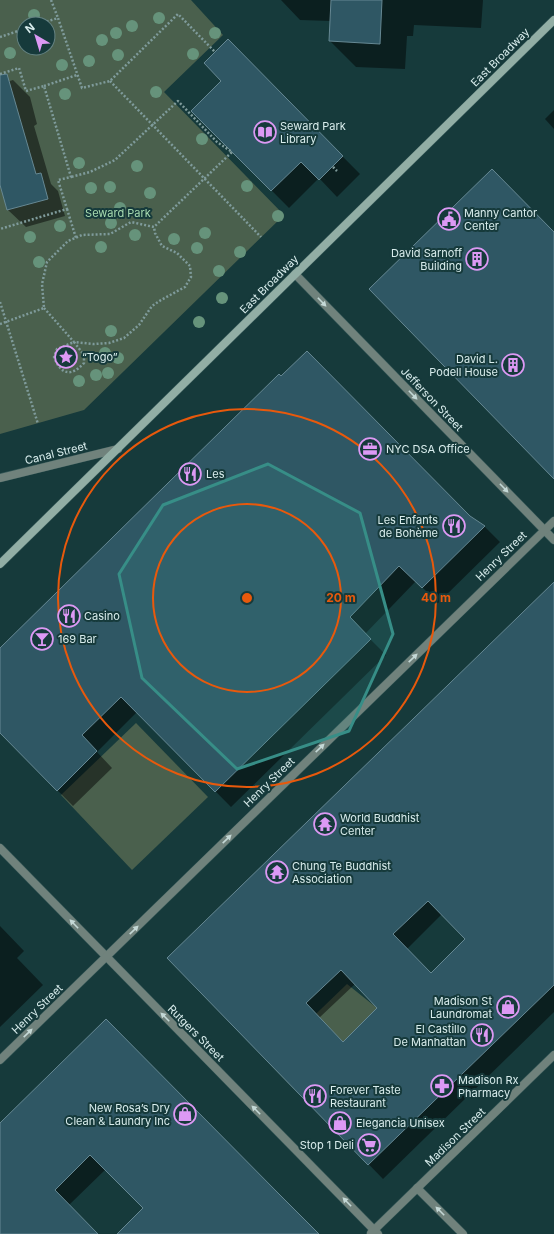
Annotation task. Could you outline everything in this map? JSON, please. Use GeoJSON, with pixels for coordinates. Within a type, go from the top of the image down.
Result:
{"type":"FeatureCollection","features":[{"type":"Feature","properties":{"kind":"main road","name":"East Broadway"},"geometry":{"type":"LineString","coordinates":[[0,564],[554,20]]}},
{"type":"Feature","properties":{"kind":"street","name":"Jefferson Street"},"geometry":{"type":"LineString","coordinates":[[295,274],[554,540]]}},
{"type":"Feature","properties":{"kind":"street","name":"Canal Street"},"geometry":{"type":"LineString","coordinates":[[0,478],[118,449]]}},
{"type":"Feature","properties":{"kind":"street","name":"Henry Street"},"geometry":{"type":"LineString","coordinates":[[0,1060],[554,521]]}},
{"type":"Feature","properties":{"kind":"street","name":"Rutgers Street"},"geometry":{"type":"LineString","coordinates":[[0,848],[374,1233]]}},
{"type":"Feature","properties":{"kind":"street","name":"Madison Street"},"geometry":{"type":"LineString","coordinates":[[374,1233],[554,1055]]}},
{"type":"Feature","properties":{"kind":"street"},"geometry":{"type":"LineString","coordinates":[[418,1188],[463,1234]]}},
{"type":"Feature","properties":{"kind":"path"},"geometry":{"type":"LineString","coordinates":[[51,0],[82,88],[110,81],[178,14],[215,52]]}},
{"type":"Feature","properties":{"kind":"path"},"geometry":{"type":"LineString","coordinates":[[0,37],[16,32]]}},
{"type":"Feature","properties":{"kind":"path"},"geometry":{"type":"LineString","coordinates":[[0,74],[19,68],[26,91],[77,75]]}},
{"type":"Feature","properties":{"kind":"path"},"geometry":{"type":"LineString","coordinates":[[110,81],[261,237]]}},
{"type":"Feature","properties":{"kind":"path"},"geometry":{"type":"LineString","coordinates":[[44,86],[71,177]]}},
{"type":"Feature","properties":{"kind":"path"},"geometry":{"type":"LineString","coordinates":[[76,238],[58,180],[90,172],[115,160],[178,101],[217,142],[232,152],[154,227]]}},
{"type":"Feature","properties":{"kind":"path"},"geometry":{"type":"LineString","coordinates":[[333,167],[337,172]]}},
{"type":"Feature","properties":{"kind":"path"},"geometry":{"type":"LineString","coordinates":[[0,229],[67,209]]}},
{"type":"Feature","properties":{"kind":"path"},"geometry":{"type":"LineString","coordinates":[[154,227],[131,222],[110,234],[82,235],[68,241],[47,262],[42,284],[44,308],[56,324],[74,342],[84,355],[84,363],[74,372],[61,370],[54,357],[57,350],[74,342],[109,344],[124,338],[139,325],[152,306],[160,300],[185,287],[191,277],[190,266],[177,253],[162,246],[155,233],[154,227]]}},
{"type":"Feature","properties":{"kind":"path"},"geometry":{"type":"LineString","coordinates":[[0,302],[38,424]]}},
{"type":"Feature","properties":{"kind":"path"},"geometry":{"type":"LineString","coordinates":[[0,324],[44,308]]}},
{"type":"Feature","properties":{"kind":"highlighted area"},"geometry":{"type":"Polygon","coordinates":[[[268,464],[360,513],[393,634],[349,731],[237,769],[142,678],[119,574],[163,505],[268,464]]]}},
{"type":"Feature","properties":{"kind":"green space","name":"Seward Park"},"geometry":{"type":"Polygon","coordinates":[[[0,0],[191,0],[223,35],[164,92],[284,215],[84,410],[0,434],[0,0]]]}},
{"type":"Feature","properties":{"kind":"green space"},"geometry":{"type":"Polygon","coordinates":[[[136,723],[208,797],[132,870],[61,795],[136,723]]]}},
{"type":"Feature","properties":{"kind":"green space"},"geometry":{"type":"Polygon","coordinates":[[[347,984],[377,1008],[357,1033],[318,1066],[294,1089],[267,1061],[347,984]]]}},
{"type":"Feature","properties":{"kind":"building"},"geometry":{"type":"Polygon","coordinates":[[[331,0],[382,0],[380,44],[329,41],[331,0]]]}},
{"type":"Feature","properties":{"kind":"building","name":"Seward Park Library"},"geometry":{"type":"Polygon","coordinates":[[[228,39],[343,156],[319,180],[301,162],[271,191],[191,111],[221,81],[204,63],[228,39]]]}},
{"type":"Feature","properties":{"kind":"building"},"geometry":{"type":"Polygon","coordinates":[[[7,74],[36,174],[41,173],[48,199],[7,210],[0,185],[0,75],[7,74]]]}},
{"type":"Feature","properties":{"kind":"building","name":"David Sarnoff Building"},"geometry":{"type":"Polygon","coordinates":[[[492,169],[554,232],[554,479],[369,289],[492,169]]]}},
{"type":"Feature","properties":{"kind":"building"},"geometry":{"type":"Polygon","coordinates":[[[307,351],[470,516],[485,526],[422,588],[399,566],[350,617],[371,639],[215,792],[121,697],[82,735],[97,751],[57,791],[0,733],[0,648],[279,374],[281,376],[307,351]]]}},
{"type":"Feature","properties":{"kind":"building"},"geometry":{"type":"Polygon","coordinates":[[[554,582],[554,985],[368,1165],[167,958],[554,582]],[[428,901],[393,934],[431,973],[465,939],[428,901]],[[341,970],[306,1003],[343,1042],[377,1008],[341,970]]]}},
{"type":"Feature","properties":{"kind":"building"},"geometry":{"type":"Polygon","coordinates":[[[106,1019],[319,1234],[117,1234],[143,1208],[90,1155],[55,1190],[98,1234],[0,1234],[0,1123],[106,1019]]]}},
{"type":"Feature","properties":{"kind":"place","name":"Seward Park Library"},"geometry":{"type":"Point","coordinates":[265,132]}},
{"type":"Feature","properties":{"kind":"place","name":"Manny Cantor Center"},"geometry":{"type":"Point","coordinates":[449,219]}},
{"type":"Feature","properties":{"kind":"place","name":"David Sarnoff Building"},"geometry":{"type":"Point","coordinates":[477,259]}},
{"type":"Feature","properties":{"kind":"place","name":"“Togo”"},"geometry":{"type":"Point","coordinates":[66,357]}},
{"type":"Feature","properties":{"kind":"place","name":"David L. Podell House"},"geometry":{"type":"Point","coordinates":[513,365]}},
{"type":"Feature","properties":{"kind":"place","name":"NYC DSA Office"},"geometry":{"type":"Point","coordinates":[370,449]}},
{"type":"Feature","properties":{"kind":"place","name":"Les"},"geometry":{"type":"Point","coordinates":[190,474]}},
{"type":"Feature","properties":{"kind":"place","name":"Les Enfants de Bohème"},"geometry":{"type":"Point","coordinates":[454,526]}},
{"type":"Feature","properties":{"kind":"place","name":"Casino"},"geometry":{"type":"Point","coordinates":[69,616]}},
{"type":"Feature","properties":{"kind":"place","name":"169 Bar"},"geometry":{"type":"Point","coordinates":[42,639]}},
{"type":"Feature","properties":{"kind":"place","name":"World Buddhist Center"},"geometry":{"type":"Point","coordinates":[325,824]}},
{"type":"Feature","properties":{"kind":"place","name":"Chung Te Buddhist Association"},"geometry":{"type":"Point","coordinates":[277,872]}},
{"type":"Feature","properties":{"kind":"place","name":"Madison St Laundromat"},"geometry":{"type":"Point","coordinates":[508,1007]}},
{"type":"Feature","properties":{"kind":"place","name":"El Castillo De Manhattan"},"geometry":{"type":"Point","coordinates":[482,1035]}},
{"type":"Feature","properties":{"kind":"place","name":"Madison Rx Pharmacy"},"geometry":{"type":"Point","coordinates":[442,1086]}},
{"type":"Feature","properties":{"kind":"place","name":"Forever Taste Restaurant"},"geometry":{"type":"Point","coordinates":[315,1096]}},
{"type":"Feature","properties":{"kind":"place","name":"New Rosa’s Dry Clean & Laundry Inc"},"geometry":{"type":"Point","coordinates":[185,1114]}},
{"type":"Feature","properties":{"kind":"place","name":"Elegancia Unisex"},"geometry":{"type":"Point","coordinates":[340,1123]}},
{"type":"Feature","properties":{"kind":"place","name":"Stop 1 Deli"},"geometry":{"type":"Point","coordinates":[369,1145]}}]}
